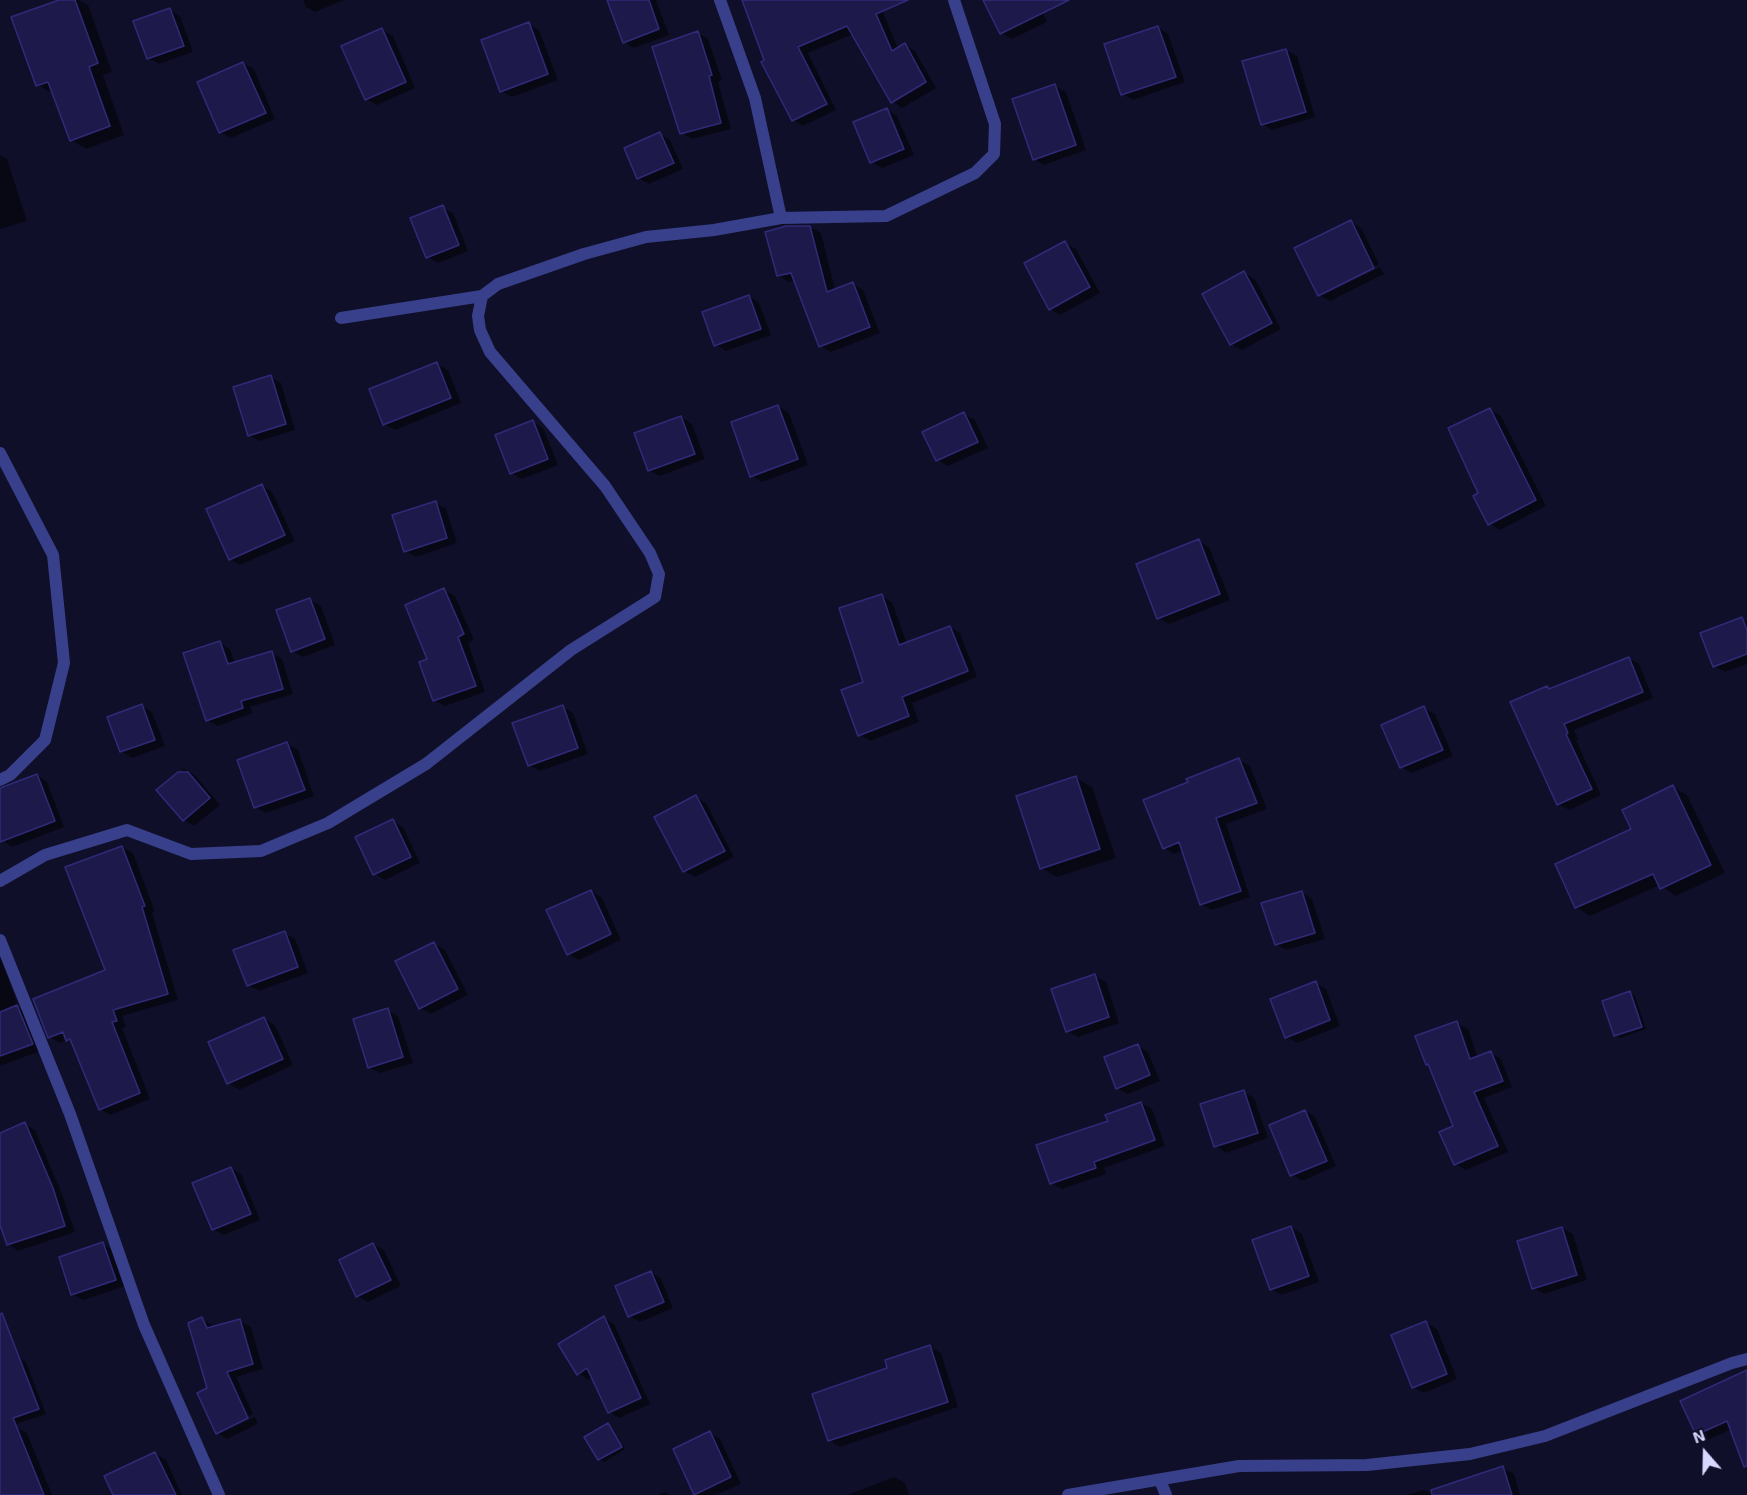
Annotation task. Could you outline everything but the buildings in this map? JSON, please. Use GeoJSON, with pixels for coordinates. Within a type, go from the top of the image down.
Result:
{"type":"FeatureCollection","features":[{"type":"Feature","properties":{"kind":"street"},"geometry":{"type":"LineString","coordinates":[[720,0],[754,98],[781,218]]}},
{"type":"Feature","properties":{"kind":"street"},"geometry":{"type":"LineString","coordinates":[[340,318],[482,296],[498,284],[584,254],[646,237],[714,230],[781,218],[886,216],[975,173],[994,154],[995,124],[954,0]]}},
{"type":"Feature","properties":{"kind":"street"},"geometry":{"type":"LineString","coordinates":[[0,881],[45,855],[127,830],[191,854],[261,850],[328,823],[426,764],[571,650],[654,597],[659,574],[644,543],[605,486],[490,352],[480,330],[478,316],[482,296]]}},
{"type":"Feature","properties":{"kind":"street"},"geometry":{"type":"LineString","coordinates":[[0,453],[53,555],[64,663],[45,740],[10,775],[0,780]]}},
{"type":"Feature","properties":{"kind":"street"},"geometry":{"type":"LineString","coordinates":[[0,940],[70,1114],[144,1325],[219,1495]]}},
{"type":"Feature","properties":{"kind":"street"},"geometry":{"type":"LineString","coordinates":[[1068,1495],[1239,1466],[1367,1465],[1470,1454],[1545,1436],[1747,1359]]}},
{"type":"Feature","properties":{"kind":"street"},"geometry":{"type":"LineString","coordinates":[[1160,1480],[1166,1495]]}}]}
